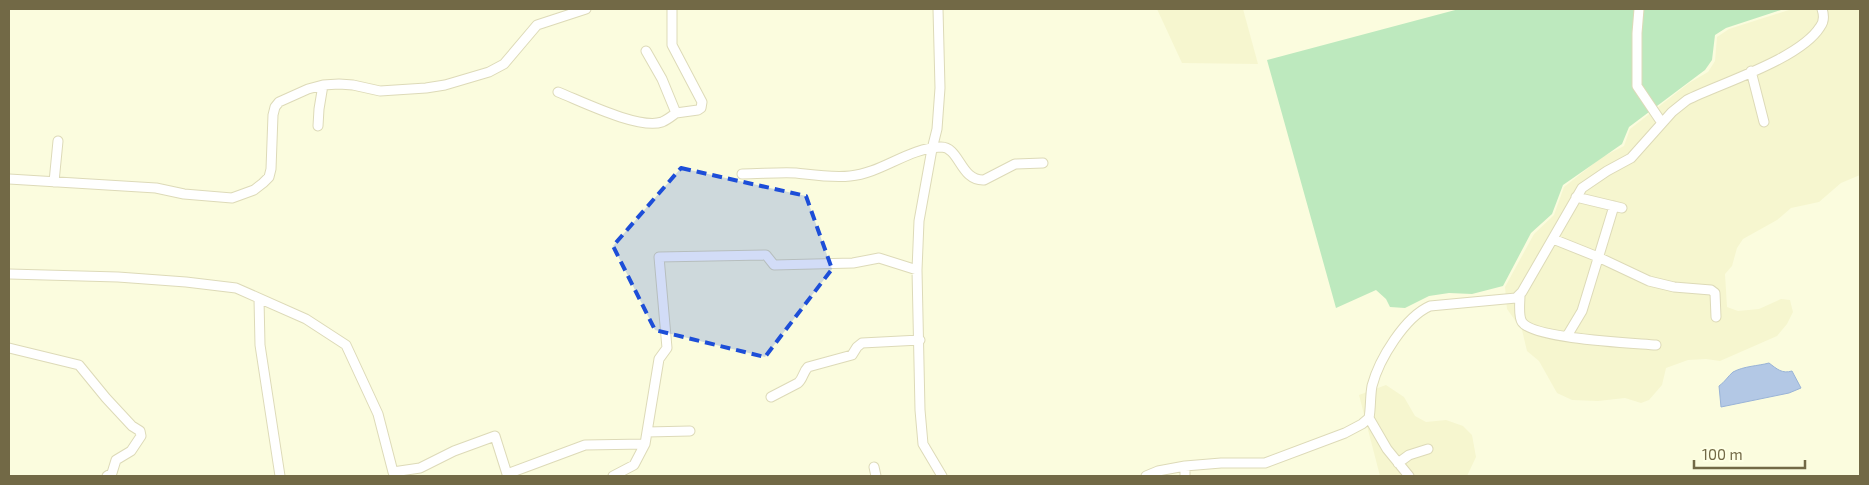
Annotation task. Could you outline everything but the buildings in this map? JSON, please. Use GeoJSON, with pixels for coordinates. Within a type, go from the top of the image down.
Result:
{"type":"FeatureCollection","features":[{"type":"Feature","properties":{"kind":"street"},"geometry":{"type":"LineString","coordinates":[[9,179],[156,188],[212,197],[232,198],[242,195],[263,183],[269,176],[275,107],[279,102],[290,96],[324,85],[353,85],[380,90],[426,88],[468,79],[489,72],[504,64],[537,25],[586,9]]}},
{"type":"Feature","properties":{"kind":"street"},"geometry":{"type":"LineString","coordinates":[[558,92],[618,116],[638,121],[662,122],[676,114],[698,110],[702,105],[672,45],[672,9]]}},
{"type":"Feature","properties":{"kind":"street"},"geometry":{"type":"LineString","coordinates":[[938,9],[940,88],[937,128],[919,221],[917,270],[920,410],[923,444],[942,476]]}},
{"type":"Feature","properties":{"kind":"street"},"geometry":{"type":"LineString","coordinates":[[1639,9],[1637,86],[1662,123]]}},
{"type":"Feature","properties":{"kind":"street"},"geometry":{"type":"LineString","coordinates":[[1409,476],[1387,449],[1369,418],[1372,386],[1379,366],[1402,329],[1420,310],[1430,306],[1510,300],[1520,294],[1582,188],[1631,158],[1672,112],[1686,100],[1792,53],[1822,26],[1824,15],[1822,9]]}},
{"type":"Feature","properties":{"kind":"street"},"geometry":{"type":"LineString","coordinates":[[646,51],[662,79],[676,114]]}},
{"type":"Feature","properties":{"kind":"street"},"geometry":{"type":"LineString","coordinates":[[1751,71],[1764,122]]}},
{"type":"Feature","properties":{"kind":"street"},"geometry":{"type":"LineString","coordinates":[[318,126],[324,85]]}},
{"type":"Feature","properties":{"kind":"street"},"geometry":{"type":"LineString","coordinates":[[54,182],[58,141]]}},
{"type":"Feature","properties":{"kind":"street"},"geometry":{"type":"LineString","coordinates":[[742,174],[795,173],[812,176],[850,176],[864,173],[909,154],[942,147],[950,149],[967,172],[979,180],[984,180],[1015,164],[1043,163]]}},
{"type":"Feature","properties":{"kind":"street"},"geometry":{"type":"LineString","coordinates":[[1567,336],[1582,311],[1598,257],[1618,207],[1576,197]]}},
{"type":"Feature","properties":{"kind":"street"},"geometry":{"type":"LineString","coordinates":[[1553,239],[1660,285],[1711,290],[1715,293],[1716,317]]}},
{"type":"Feature","properties":{"kind":"street"},"geometry":{"type":"LineString","coordinates":[[613,476],[634,465],[645,444],[659,359],[667,348],[668,342],[659,256],[766,255],[774,264],[853,264],[879,258],[917,270]]}},
{"type":"Feature","properties":{"kind":"street"},"geometry":{"type":"LineString","coordinates":[[9,274],[118,277],[236,288],[306,319],[346,344],[378,414],[393,472],[420,468],[495,436],[507,474],[585,445],[645,444]]}},
{"type":"Feature","properties":{"kind":"street"},"geometry":{"type":"LineString","coordinates":[[1520,294],[1521,320],[1524,324],[1537,331],[1593,340],[1656,345]]}},
{"type":"Feature","properties":{"kind":"street"},"geometry":{"type":"LineString","coordinates":[[260,300],[260,345],[280,476]]}},
{"type":"Feature","properties":{"kind":"street"},"geometry":{"type":"LineString","coordinates":[[771,397],[802,380],[808,367],[852,355],[862,343],[920,340]]}},
{"type":"Feature","properties":{"kind":"street"},"geometry":{"type":"LineString","coordinates":[[9,348],[79,365],[106,398],[132,426],[140,431],[141,436],[131,451],[116,460],[112,473],[107,476]]}},
{"type":"Feature","properties":{"kind":"street"},"geometry":{"type":"LineString","coordinates":[[1146,476],[1158,471],[1184,466],[1221,463],[1265,463],[1345,433],[1369,418]]}},
{"type":"Feature","properties":{"kind":"street"},"geometry":{"type":"LineString","coordinates":[[647,432],[690,430]]}},
{"type":"Feature","properties":{"kind":"street"},"geometry":{"type":"LineString","coordinates":[[1398,463],[1409,455],[1428,449]]}},
{"type":"Feature","properties":{"kind":"street"},"geometry":{"type":"LineString","coordinates":[[1184,466],[1186,476]]}},
{"type":"Feature","properties":{"kind":"highlighted area"},"geometry":{"type":"Polygon","coordinates":[[[681,168],[806,196],[832,269],[765,357],[655,330],[613,246],[681,168]]]}},
{"type":"Feature","properties":{"kind":"shaded area"},"geometry":{"type":"Polygon","coordinates":[[[1157,9],[1243,9],[1258,64],[1182,63],[1157,9]]]}},
{"type":"Feature","properties":{"kind":"shaded area"},"geometry":{"type":"Polygon","coordinates":[[[1459,9],[1784,9],[1726,28],[1715,35],[1712,60],[1705,70],[1629,127],[1622,144],[1563,185],[1552,214],[1531,233],[1503,286],[1472,294],[1449,293],[1429,296],[1405,308],[1390,307],[1386,299],[1376,290],[1336,308],[1267,60],[1459,9]]]}},
{"type":"Feature","properties":{"kind":"shaded area"},"geometry":{"type":"Polygon","coordinates":[[[1792,9],[1860,9],[1860,175],[1841,183],[1819,202],[1791,208],[1777,220],[1743,239],[1737,248],[1732,266],[1725,274],[1727,307],[1738,311],[1759,309],[1781,299],[1790,300],[1793,312],[1787,324],[1777,336],[1720,361],[1706,359],[1688,360],[1666,368],[1662,385],[1649,400],[1641,403],[1625,398],[1598,401],[1572,400],[1557,393],[1539,361],[1527,351],[1522,330],[1507,309],[1505,287],[1534,234],[1554,215],[1564,187],[1602,157],[1624,146],[1630,129],[1689,83],[1708,72],[1715,61],[1717,37],[1729,29],[1792,9]]]}},
{"type":"Feature","properties":{"kind":"shaded area"},"geometry":{"type":"Polygon","coordinates":[[[1386,385],[1404,397],[1415,416],[1426,422],[1446,420],[1463,426],[1472,435],[1476,457],[1467,476],[1380,476],[1359,395],[1386,385]]]}},
{"type":"Feature","properties":{"kind":"water"},"geometry":{"type":"Polygon","coordinates":[[[1769,363],[1782,371],[1792,371],[1801,388],[1789,393],[1721,407],[1719,386],[1733,372],[1742,368],[1769,363]]]}}]}
